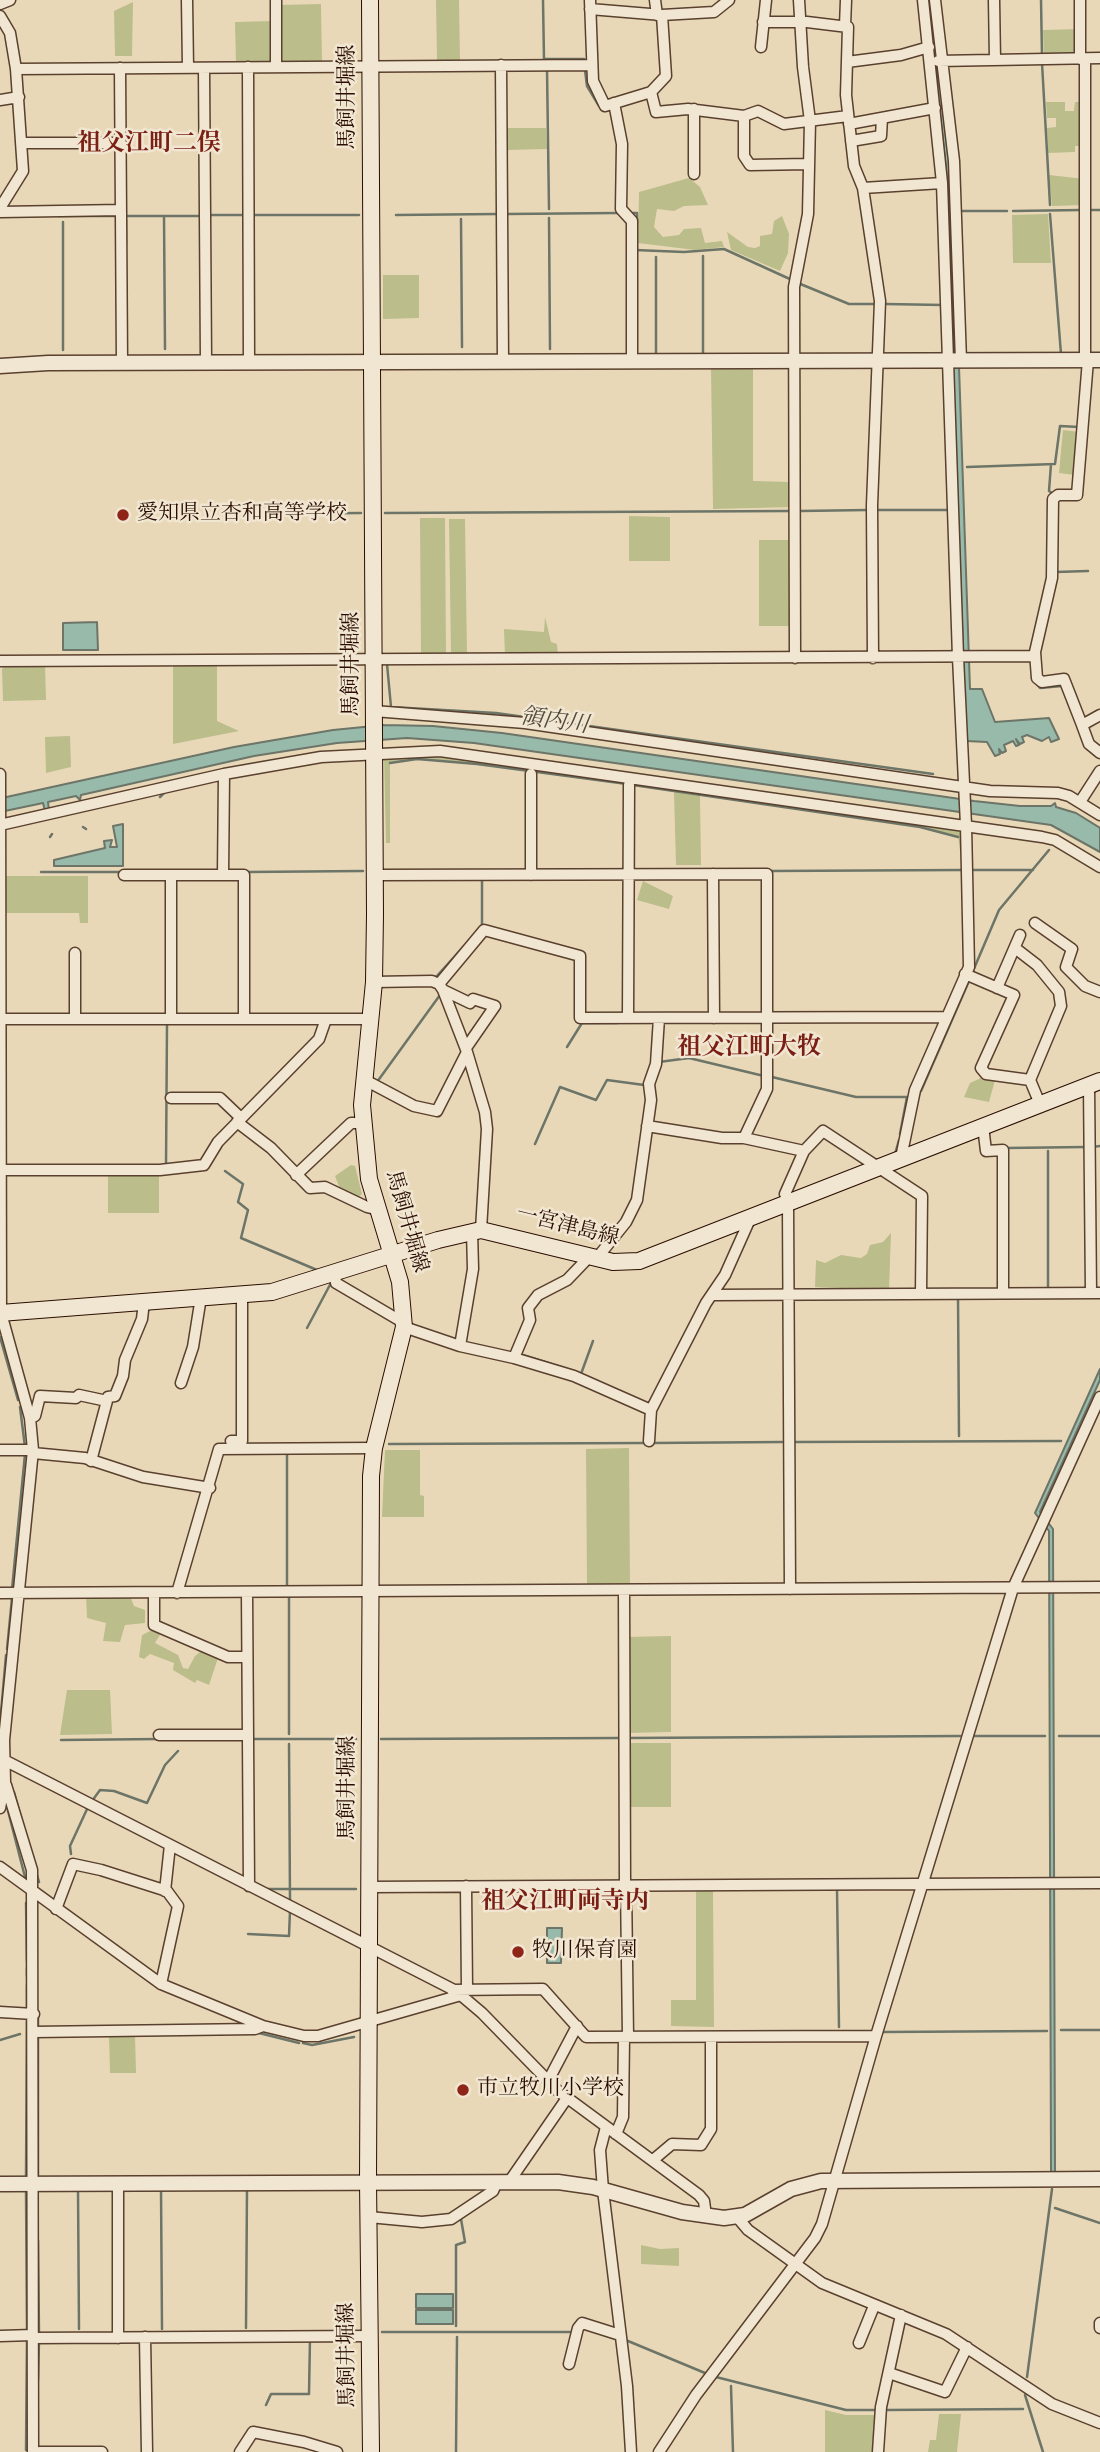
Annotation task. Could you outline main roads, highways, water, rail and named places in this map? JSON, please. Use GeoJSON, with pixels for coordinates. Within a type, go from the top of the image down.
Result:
{"type":"FeatureCollection","features":[{"type":"Feature","properties":{"kind":"main road","name":"馬飼井堀線"},"geometry":{"type":"LineString","coordinates":[[370,0],[375,875],[374,982],[363,1123],[369,1179],[394,1254],[404,1325],[374,1448],[371,1476],[368,2181],[371,2452]]}},
{"type":"Feature","properties":{"kind":"main road","name":"一宮津島線"},"geometry":{"type":"LineString","coordinates":[[1,1313],[272,1292],[477,1230],[628,1264],[789,1204],[1094,1083]]}},
{"type":"Feature","properties":{"kind":"waterway"},"geometry":{"type":"LineString","coordinates":[[543,0],[544,59],[584,59]]}},
{"type":"Feature","properties":{"kind":"waterway"},"geometry":{"type":"LineString","coordinates":[[1041,0],[1042,56]]}},
{"type":"Feature","properties":{"kind":"waterway"},"geometry":{"type":"LineString","coordinates":[[1042,63],[1050,205]]}},
{"type":"Feature","properties":{"kind":"waterway"},"geometry":{"type":"LineString","coordinates":[[547,69],[549,209]]}},
{"type":"Feature","properties":{"kind":"waterway"},"geometry":{"type":"LineString","coordinates":[[585,70],[587,86],[599,106]]}},
{"type":"Feature","properties":{"kind":"waterway"},"geometry":{"type":"LineString","coordinates":[[1013,211],[1081,210]]}},
{"type":"Feature","properties":{"kind":"waterway"},"geometry":{"type":"LineString","coordinates":[[1091,210],[1100,210]]}},
{"type":"Feature","properties":{"kind":"waterway"},"geometry":{"type":"LineString","coordinates":[[960,211],[1007,211]]}},
{"type":"Feature","properties":{"kind":"waterway"},"geometry":{"type":"LineString","coordinates":[[507,214],[618,213]]}},
{"type":"Feature","properties":{"kind":"waterway"},"geometry":{"type":"LineString","coordinates":[[629,213],[637,213],[637,223]]}},
{"type":"Feature","properties":{"kind":"waterway"},"geometry":{"type":"LineString","coordinates":[[396,215],[497,214]]}},
{"type":"Feature","properties":{"kind":"waterway"},"geometry":{"type":"LineString","coordinates":[[1050,214],[1061,354]]}},
{"type":"Feature","properties":{"kind":"waterway"},"geometry":{"type":"LineString","coordinates":[[209,215],[244,215]]}},
{"type":"Feature","properties":{"kind":"waterway"},"geometry":{"type":"LineString","coordinates":[[253,215],[359,215]]}},
{"type":"Feature","properties":{"kind":"waterway"},"geometry":{"type":"LineString","coordinates":[[58,216],[117,216]]}},
{"type":"Feature","properties":{"kind":"waterway"},"geometry":{"type":"LineString","coordinates":[[125,216],[201,216]]}},
{"type":"Feature","properties":{"kind":"waterway"},"geometry":{"type":"LineString","coordinates":[[164,216],[165,349]]}},
{"type":"Feature","properties":{"kind":"waterway"},"geometry":{"type":"LineString","coordinates":[[549,218],[550,349]]}},
{"type":"Feature","properties":{"kind":"waterway"},"geometry":{"type":"LineString","coordinates":[[461,219],[462,347]]}},
{"type":"Feature","properties":{"kind":"waterway"},"geometry":{"type":"LineString","coordinates":[[126,220],[126,244]]}},
{"type":"Feature","properties":{"kind":"waterway"},"geometry":{"type":"LineString","coordinates":[[63,222],[63,350]]}},
{"type":"Feature","properties":{"kind":"waterway"},"geometry":{"type":"LineString","coordinates":[[635,250],[684,252],[724,249],[792,280]]}},
{"type":"Feature","properties":{"kind":"waterway"},"geometry":{"type":"LineString","coordinates":[[703,256],[703,356]]}},
{"type":"Feature","properties":{"kind":"waterway"},"geometry":{"type":"LineString","coordinates":[[656,257],[656,356]]}},
{"type":"Feature","properties":{"kind":"waterway"},"geometry":{"type":"LineString","coordinates":[[798,283],[849,304],[878,304]]}},
{"type":"Feature","properties":{"kind":"waterway"},"geometry":{"type":"LineString","coordinates":[[885,304],[943,305]]}},
{"type":"Feature","properties":{"kind":"waterway"},"geometry":{"type":"LineString","coordinates":[[967,467],[1055,464],[1060,426],[1079,427]]}},
{"type":"Feature","properties":{"kind":"waterway"},"geometry":{"type":"LineString","coordinates":[[1051,464],[1049,491],[1052,493]]}},
{"type":"Feature","properties":{"kind":"waterway"},"geometry":{"type":"LineString","coordinates":[[800,511],[868,510]]}},
{"type":"Feature","properties":{"kind":"waterway"},"geometry":{"type":"LineString","coordinates":[[876,510],[949,510]]}},
{"type":"Feature","properties":{"kind":"waterway"},"geometry":{"type":"LineString","coordinates":[[385,513],[791,511]]}},
{"type":"Feature","properties":{"kind":"waterway"},"geometry":{"type":"LineString","coordinates":[[250,514],[361,513]]}},
{"type":"Feature","properties":{"kind":"waterway"},"geometry":{"type":"LineString","coordinates":[[1056,572],[1088,571]]}},
{"type":"Feature","properties":{"kind":"waterway","name":"領内川"},"geometry":{"type":"LineString","coordinates":[[387,664],[391,707],[496,713],[933,774]]}},
{"type":"Feature","properties":{"kind":"waterway"},"geometry":{"type":"LineString","coordinates":[[1032,678],[1040,688],[1062,686]]}},
{"type":"Feature","properties":{"kind":"waterway"},"geometry":{"type":"LineString","coordinates":[[390,763],[417,759],[477,764],[627,784]]}},
{"type":"Feature","properties":{"kind":"waterway"},"geometry":{"type":"LineString","coordinates":[[633,785],[920,827],[958,837]]}},
{"type":"Feature","properties":{"kind":"waterway"},"geometry":{"type":"LineString","coordinates":[[160,797],[165,792]]}},
{"type":"Feature","properties":{"kind":"waterway"},"geometry":{"type":"LineString","coordinates":[[973,971],[999,910],[1049,850]]}},
{"type":"Feature","properties":{"kind":"waterway"},"geometry":{"type":"LineString","coordinates":[[771,871],[962,870]]}},
{"type":"Feature","properties":{"kind":"waterway"},"geometry":{"type":"LineString","coordinates":[[973,870],[1033,870]]}},
{"type":"Feature","properties":{"kind":"waterway"},"geometry":{"type":"LineString","coordinates":[[247,872],[363,871]]}},
{"type":"Feature","properties":{"kind":"waterway"},"geometry":{"type":"LineString","coordinates":[[41,872],[119,872]]}},
{"type":"Feature","properties":{"kind":"waterway"},"geometry":{"type":"LineString","coordinates":[[482,880],[482,925]]}},
{"type":"Feature","properties":{"kind":"waterway"},"geometry":{"type":"LineString","coordinates":[[436,977],[464,946]]}},
{"type":"Feature","properties":{"kind":"waterway"},"geometry":{"type":"LineString","coordinates":[[921,1091],[969,981]]}},
{"type":"Feature","properties":{"kind":"waterway"},"geometry":{"type":"LineString","coordinates":[[377,1082],[440,995]]}},
{"type":"Feature","properties":{"kind":"waterway"},"geometry":{"type":"LineString","coordinates":[[567,1047],[582,1023],[617,1023]]}},
{"type":"Feature","properties":{"kind":"waterway"},"geometry":{"type":"LineString","coordinates":[[166,1166],[167,1024]]}},
{"type":"Feature","properties":{"kind":"waterway"},"geometry":{"type":"LineString","coordinates":[[659,1062],[689,1058],[764,1076]]}},
{"type":"Feature","properties":{"kind":"waterway"},"geometry":{"type":"LineString","coordinates":[[772,1077],[856,1097],[907,1097],[900,1134]]}},
{"type":"Feature","properties":{"kind":"waterway"},"geometry":{"type":"LineString","coordinates":[[535,1144],[560,1087],[596,1100],[607,1080],[644,1085]]}},
{"type":"Feature","properties":{"kind":"waterway"},"geometry":{"type":"LineString","coordinates":[[895,1154],[899,1140]]}},
{"type":"Feature","properties":{"kind":"waterway"},"geometry":{"type":"LineString","coordinates":[[1092,1147],[1100,1146]]}},
{"type":"Feature","properties":{"kind":"waterway"},"geometry":{"type":"LineString","coordinates":[[1006,1148],[1086,1147]]}},
{"type":"Feature","properties":{"kind":"waterway"},"geometry":{"type":"LineString","coordinates":[[1048,1151],[1048,1289]]}},
{"type":"Feature","properties":{"kind":"waterway"},"geometry":{"type":"LineString","coordinates":[[225,1171],[243,1184],[238,1202],[248,1210],[241,1238],[317,1270]]}},
{"type":"Feature","properties":{"kind":"waterway"},"geometry":{"type":"LineString","coordinates":[[307,1328],[332,1281]]}},
{"type":"Feature","properties":{"kind":"waterway"},"geometry":{"type":"LineString","coordinates":[[958,1296],[959,1436]]}},
{"type":"Feature","properties":{"kind":"waterway"},"geometry":{"type":"LineString","coordinates":[[0,1337],[18,1400]]}},
{"type":"Feature","properties":{"kind":"waterway"},"geometry":{"type":"LineString","coordinates":[[581,1374],[593,1341]]}},
{"type":"Feature","properties":{"kind":"waterway"},"geometry":{"type":"LineString","coordinates":[[523,1355],[571,1370]]}},
{"type":"Feature","properties":{"kind":"waterway"},"geometry":{"type":"LineString","coordinates":[[20,1407],[25,1447]]}},
{"type":"Feature","properties":{"kind":"waterway"},"geometry":{"type":"LineString","coordinates":[[795,1442],[1061,1441]]}},
{"type":"Feature","properties":{"kind":"waterway"},"geometry":{"type":"LineString","coordinates":[[652,1443],[782,1442]]}},
{"type":"Feature","properties":{"kind":"waterway"},"geometry":{"type":"LineString","coordinates":[[389,1444],[645,1443]]}},
{"type":"Feature","properties":{"kind":"waterway"},"geometry":{"type":"LineString","coordinates":[[287,1451],[287,1587]]}},
{"type":"Feature","properties":{"kind":"waterway"},"geometry":{"type":"LineString","coordinates":[[12,1589],[25,1454]]}},
{"type":"Feature","properties":{"kind":"waterway"},"geometry":{"type":"LineString","coordinates":[[289,1597],[289,1734]]}},
{"type":"Feature","properties":{"kind":"waterway"},"geometry":{"type":"LineString","coordinates":[[7,1649],[12,1598]]}},
{"type":"Feature","properties":{"kind":"waterway"},"geometry":{"type":"LineString","coordinates":[[1,1713],[6,1655]]}},
{"type":"Feature","properties":{"kind":"waterway"},"geometry":{"type":"LineString","coordinates":[[627,1738],[960,1736]]}},
{"type":"Feature","properties":{"kind":"waterway"},"geometry":{"type":"LineString","coordinates":[[974,1736],[1045,1736]]}},
{"type":"Feature","properties":{"kind":"waterway"},"geometry":{"type":"LineString","coordinates":[[1059,1736],[1100,1736]]}},
{"type":"Feature","properties":{"kind":"waterway"},"geometry":{"type":"LineString","coordinates":[[381,1739],[621,1738]]}},
{"type":"Feature","properties":{"kind":"waterway"},"geometry":{"type":"LineString","coordinates":[[61,1740],[159,1739]]}},
{"type":"Feature","properties":{"kind":"waterway"},"geometry":{"type":"LineString","coordinates":[[253,1739],[356,1739]]}},
{"type":"Feature","properties":{"kind":"waterway"},"geometry":{"type":"LineString","coordinates":[[289,1744],[290,1901]]}},
{"type":"Feature","properties":{"kind":"waterway"},"geometry":{"type":"LineString","coordinates":[[92,1801],[100,1790],[114,1791],[147,1803],[165,1765],[178,1751]]}},
{"type":"Feature","properties":{"kind":"waterway"},"geometry":{"type":"LineString","coordinates":[[14,1792],[39,1882]]}},
{"type":"Feature","properties":{"kind":"waterway"},"geometry":{"type":"LineString","coordinates":[[7,1807],[25,1877]]}},
{"type":"Feature","properties":{"kind":"waterway"},"geometry":{"type":"LineString","coordinates":[[71,1854],[70,1846],[88,1807]]}},
{"type":"Feature","properties":{"kind":"waterway"},"geometry":{"type":"LineString","coordinates":[[265,1889],[356,1889]]}},
{"type":"Feature","properties":{"kind":"waterway"},"geometry":{"type":"LineString","coordinates":[[837,1889],[839,2027]]}},
{"type":"Feature","properties":{"kind":"waterway"},"geometry":{"type":"LineString","coordinates":[[26,1903],[27,1961]]}},
{"type":"Feature","properties":{"kind":"waterway"},"geometry":{"type":"LineString","coordinates":[[248,1934],[289,1936],[290,1911]]}},
{"type":"Feature","properties":{"kind":"waterway"},"geometry":{"type":"LineString","coordinates":[[27,1968],[27,1976]]}},
{"type":"Feature","properties":{"kind":"waterway"},"geometry":{"type":"LineString","coordinates":[[27,1985],[27,2008]]}},
{"type":"Feature","properties":{"kind":"waterway"},"geometry":{"type":"LineString","coordinates":[[38,2015],[38,2029]]}},
{"type":"Feature","properties":{"kind":"waterway"},"geometry":{"type":"LineString","coordinates":[[26,2176],[27,2019]]}},
{"type":"Feature","properties":{"kind":"waterway"},"geometry":{"type":"LineString","coordinates":[[1061,2030],[1100,2030]]}},
{"type":"Feature","properties":{"kind":"waterway"},"geometry":{"type":"LineString","coordinates":[[882,2032],[1047,2031]]}},
{"type":"Feature","properties":{"kind":"waterway"},"geometry":{"type":"LineString","coordinates":[[259,2033],[299,2043]]}},
{"type":"Feature","properties":{"kind":"waterway"},"geometry":{"type":"LineString","coordinates":[[0,2040],[20,2034]]}},
{"type":"Feature","properties":{"kind":"waterway"},"geometry":{"type":"LineString","coordinates":[[38,2037],[38,2176]]}},
{"type":"Feature","properties":{"kind":"waterway"},"geometry":{"type":"LineString","coordinates":[[303,2043],[312,2045],[354,2037]]}},
{"type":"Feature","properties":{"kind":"waterway"},"geometry":{"type":"LineString","coordinates":[[161,2189],[162,2329]]}},
{"type":"Feature","properties":{"kind":"waterway"},"geometry":{"type":"LineString","coordinates":[[246,2328],[247,2189]]}},
{"type":"Feature","properties":{"kind":"waterway"},"geometry":{"type":"LineString","coordinates":[[1027,2377],[1052,2189]]}},
{"type":"Feature","properties":{"kind":"waterway"},"geometry":{"type":"LineString","coordinates":[[78,2190],[79,2329]]}},
{"type":"Feature","properties":{"kind":"waterway"},"geometry":{"type":"LineString","coordinates":[[26,2192],[27,2329]]}},
{"type":"Feature","properties":{"kind":"waterway"},"geometry":{"type":"LineString","coordinates":[[1055,2208],[1100,2223]]}},
{"type":"Feature","properties":{"kind":"waterway"},"geometry":{"type":"LineString","coordinates":[[456,2326],[456,2245],[465,2242],[461,2219]]}},
{"type":"Feature","properties":{"kind":"waterway"},"geometry":{"type":"LineString","coordinates":[[38,2240],[39,2334]]}},
{"type":"Feature","properties":{"kind":"waterway"},"geometry":{"type":"LineString","coordinates":[[382,2332],[574,2332]]}},
{"type":"Feature","properties":{"kind":"waterway"},"geometry":{"type":"LineString","coordinates":[[456,2452],[457,2337]]}},
{"type":"Feature","properties":{"kind":"waterway"},"geometry":{"type":"LineString","coordinates":[[266,2405],[271,2394],[309,2394],[310,2338]]}},
{"type":"Feature","properties":{"kind":"waterway"},"geometry":{"type":"LineString","coordinates":[[26,2450],[27,2339]]}},
{"type":"Feature","properties":{"kind":"waterway"},"geometry":{"type":"LineString","coordinates":[[38,2380],[39,2341]]}},
{"type":"Feature","properties":{"kind":"waterway"},"geometry":{"type":"LineString","coordinates":[[628,2341],[705,2373]]}},
{"type":"Feature","properties":{"kind":"waterway"},"geometry":{"type":"LineString","coordinates":[[716,2377],[846,2410],[876,2410]]}},
{"type":"Feature","properties":{"kind":"waterway"},"geometry":{"type":"LineString","coordinates":[[731,2386],[733,2452]]}},
{"type":"Feature","properties":{"kind":"waterway"},"geometry":{"type":"LineString","coordinates":[[1025,2395],[1043,2452]]}},
{"type":"Feature","properties":{"kind":"waterway"},"geometry":{"type":"LineString","coordinates":[[886,2410],[1023,2409]]}},
{"type":"Feature","properties":{"kind":"place","name":"愛知県立杏和高等学校"},"geometry":{"type":"Point","coordinates":[123,515]}},
{"type":"Feature","properties":{"kind":"place","name":"牧川保育園"},"geometry":{"type":"Point","coordinates":[518,1952]}},
{"type":"Feature","properties":{"kind":"place","name":"市立牧川小学校"},"geometry":{"type":"Point","coordinates":[463,2090]}},
{"type":"Feature","properties":{"kind":"district","name":"祖父江町二俣"},"geometry":{"type":"Point","coordinates":[149,146]}},
{"type":"Feature","properties":{"kind":"district","name":"祖父江町大牧"},"geometry":{"type":"Point","coordinates":[749,1050]}},
{"type":"Feature","properties":{"kind":"district","name":"祖父江町両寺内"},"geometry":{"type":"Point","coordinates":[565,1904]}}]}
